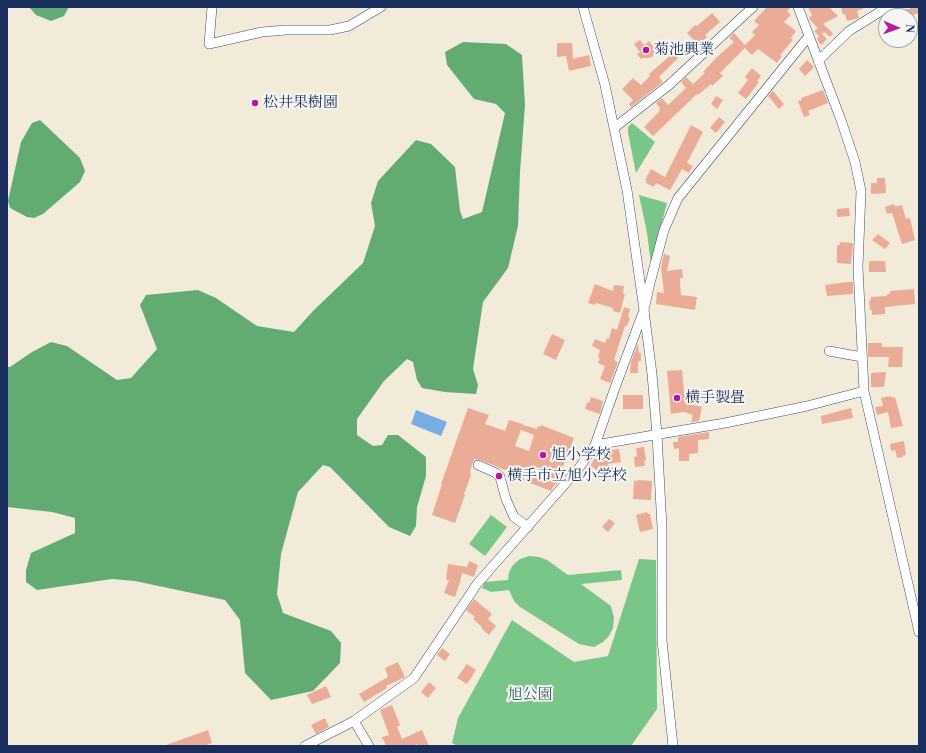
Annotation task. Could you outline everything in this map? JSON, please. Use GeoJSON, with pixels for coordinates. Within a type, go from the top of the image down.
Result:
{"type":"FeatureCollection","features":[{"type":"Feature","properties":{"kind":"street"},"geometry":{"type":"LineString","coordinates":[[212,7],[209,44],[262,32],[286,30],[330,30],[349,26],[381,7]]}},
{"type":"Feature","properties":{"kind":"street"},"geometry":{"type":"LineString","coordinates":[[583,7],[605,85],[627,190],[652,374],[662,527],[662,640],[673,746]]}},
{"type":"Feature","properties":{"kind":"street"},"geometry":{"type":"LineString","coordinates":[[614,128],[669,85],[753,7]]}},
{"type":"Feature","properties":{"kind":"street"},"geometry":{"type":"LineString","coordinates":[[798,7],[855,162],[861,191],[858,267],[864,391],[918,622],[919,632]]}},
{"type":"Feature","properties":{"kind":"street"},"geometry":{"type":"LineString","coordinates":[[818,61],[849,31],[886,8],[891,7]]}},
{"type":"Feature","properties":{"kind":"street"},"geometry":{"type":"LineString","coordinates":[[305,746],[354,721],[414,678],[477,584],[580,468],[595,445],[644,310],[664,230],[678,198],[808,36]]}},
{"type":"Feature","properties":{"kind":"street"},"geometry":{"type":"LineString","coordinates":[[830,351],[862,357]]}},
{"type":"Feature","properties":{"kind":"street"},"geometry":{"type":"LineString","coordinates":[[595,445],[725,423],[864,391]]}},
{"type":"Feature","properties":{"kind":"street"},"geometry":{"type":"LineString","coordinates":[[478,465],[496,473],[500,477],[506,498],[514,517],[528,527]]}},
{"type":"Feature","properties":{"kind":"street"},"geometry":{"type":"LineString","coordinates":[[354,721],[369,746]]}},
{"type":"Feature","properties":{"kind":"green space"},"geometry":{"type":"Polygon","coordinates":[[[29,7],[69,7],[64,16],[51,21],[36,15],[29,7]]]}},
{"type":"Feature","properties":{"kind":"green space"},"geometry":{"type":"Polygon","coordinates":[[[463,42],[506,44],[522,55],[525,105],[518,226],[508,268],[483,302],[473,369],[478,385],[476,394],[445,392],[422,388],[417,380],[413,362],[407,359],[384,381],[357,419],[357,435],[373,446],[382,445],[388,435],[398,435],[426,457],[426,476],[417,507],[416,526],[410,536],[389,527],[330,467],[323,465],[298,492],[281,554],[277,594],[283,613],[331,631],[341,643],[340,663],[313,691],[271,700],[245,673],[240,620],[225,600],[135,581],[112,579],[37,590],[26,582],[26,570],[31,553],[75,533],[75,518],[52,512],[7,507],[7,367],[10,367],[32,352],[51,342],[67,346],[117,380],[131,378],[157,349],[140,305],[146,295],[198,290],[216,298],[257,326],[294,332],[313,311],[363,263],[375,226],[371,203],[378,181],[416,140],[431,144],[455,167],[460,211],[463,219],[482,212],[505,113],[496,104],[474,99],[447,65],[445,52],[463,42]]]}},
{"type":"Feature","properties":{"kind":"green space"},"geometry":{"type":"Polygon","coordinates":[[[40,120],[80,158],[85,171],[80,182],[43,214],[34,218],[27,217],[10,208],[8,201],[21,142],[32,123],[40,120]]]}},
{"type":"Feature","properties":{"kind":"green space"},"geometry":{"type":"Polygon","coordinates":[[[632,123],[655,142],[636,173],[628,133],[628,127],[632,123]]]}},
{"type":"Feature","properties":{"kind":"green space"},"geometry":{"type":"Polygon","coordinates":[[[639,195],[667,203],[651,264],[647,233],[639,195]]]}},
{"type":"Feature","properties":{"kind":"green space"},"geometry":{"type":"Polygon","coordinates":[[[491,515],[507,527],[485,556],[469,544],[491,515]]]}},
{"type":"Feature","properties":{"kind":"green space"},"geometry":{"type":"Polygon","coordinates":[[[529,556],[547,560],[568,575],[621,570],[622,580],[581,584],[611,606],[614,618],[613,628],[609,636],[603,642],[594,647],[579,644],[520,607],[514,601],[509,590],[491,592],[482,588],[485,582],[508,580],[509,572],[513,565],[520,559],[529,556]]]}},
{"type":"Feature","properties":{"kind":"green space","name":"旭公園"},"geometry":{"type":"Polygon","coordinates":[[[639,559],[656,560],[657,709],[631,746],[458,746],[452,743],[458,718],[512,620],[574,662],[608,656],[639,559]]]}},
{"type":"Feature","properties":{"kind":"water"},"geometry":{"type":"Polygon","coordinates":[[[416,410],[447,422],[441,436],[411,424],[416,410]]]}},
{"type":"Feature","properties":{"kind":"building"},"geometry":{"type":"Polygon","coordinates":[[[767,7],[791,7],[787,11],[791,15],[784,22],[796,31],[791,38],[793,40],[780,55],[782,56],[777,63],[758,49],[752,55],[745,48],[720,73],[723,76],[712,86],[711,84],[698,95],[697,94],[653,136],[644,127],[660,111],[660,108],[656,103],[662,98],[668,105],[686,88],[681,82],[686,77],[693,84],[705,73],[703,72],[717,57],[734,42],[729,38],[734,33],[745,45],[755,35],[752,32],[759,25],[754,21],[767,7]]]}},
{"type":"Feature","properties":{"kind":"building"},"geometry":{"type":"Polygon","coordinates":[[[808,7],[829,7],[838,16],[823,24],[833,33],[830,37],[824,32],[822,34],[827,39],[821,45],[817,39],[819,36],[814,31],[818,28],[809,18],[812,15],[808,7]]]}},
{"type":"Feature","properties":{"kind":"building"},"geometry":{"type":"Polygon","coordinates":[[[841,7],[863,7],[863,9],[857,11],[859,18],[847,21],[845,14],[843,15],[841,7]]]}},
{"type":"Feature","properties":{"kind":"building"},"geometry":{"type":"Polygon","coordinates":[[[919,7],[919,13],[918,8],[912,8],[919,7]]]}},
{"type":"Feature","properties":{"kind":"building"},"geometry":{"type":"Polygon","coordinates":[[[712,13],[720,22],[705,35],[707,37],[701,43],[698,40],[696,42],[687,33],[695,25],[697,26],[712,13]]]}},
{"type":"Feature","properties":{"kind":"building","name":"菊池興業"},"geometry":{"type":"Polygon","coordinates":[[[640,40],[644,45],[649,41],[659,54],[641,59],[637,54],[640,52],[634,44],[640,40]]]}},
{"type":"Feature","properties":{"kind":"building"},"geometry":{"type":"Polygon","coordinates":[[[557,43],[572,43],[573,59],[589,55],[591,66],[569,71],[566,56],[557,57],[557,43]]]}},
{"type":"Feature","properties":{"kind":"building"},"geometry":{"type":"Polygon","coordinates":[[[673,53],[678,58],[659,77],[663,82],[631,107],[629,104],[633,100],[622,89],[633,78],[641,85],[650,76],[649,74],[673,53]]]}},
{"type":"Feature","properties":{"kind":"building"},"geometry":{"type":"Polygon","coordinates":[[[807,60],[814,67],[805,76],[799,69],[807,60]]]}},
{"type":"Feature","properties":{"kind":"building"},"geometry":{"type":"Polygon","coordinates":[[[752,68],[761,76],[757,81],[759,82],[746,99],[738,93],[748,80],[745,77],[752,68]]]}},
{"type":"Feature","properties":{"kind":"building"},"geometry":{"type":"Polygon","coordinates":[[[823,90],[828,103],[808,111],[810,115],[804,117],[798,101],[802,100],[801,98],[823,90]]]}},
{"type":"Feature","properties":{"kind":"building"},"geometry":{"type":"Polygon","coordinates":[[[773,91],[784,104],[779,109],[768,96],[773,91]]]}},
{"type":"Feature","properties":{"kind":"building"},"geometry":{"type":"Polygon","coordinates":[[[716,96],[723,100],[717,109],[711,104],[716,96]]]}},
{"type":"Feature","properties":{"kind":"building"},"geometry":{"type":"Polygon","coordinates":[[[719,117],[725,122],[716,133],[710,128],[719,117]]]}},
{"type":"Feature","properties":{"kind":"building"},"geometry":{"type":"Polygon","coordinates":[[[691,125],[703,132],[687,163],[693,166],[689,173],[682,169],[670,190],[656,183],[654,187],[646,183],[647,181],[645,180],[651,169],[665,177],[691,125]]]}},
{"type":"Feature","properties":{"kind":"building"},"geometry":{"type":"Polygon","coordinates":[[[877,178],[885,178],[886,193],[871,194],[871,183],[877,183],[877,178]]]}},
{"type":"Feature","properties":{"kind":"building"},"geometry":{"type":"Polygon","coordinates":[[[894,204],[895,207],[902,205],[906,219],[910,218],[915,240],[902,244],[892,213],[887,214],[885,207],[894,204]]]}},
{"type":"Feature","properties":{"kind":"building"},"geometry":{"type":"Polygon","coordinates":[[[849,208],[850,216],[837,217],[837,209],[849,208]]]}},
{"type":"Feature","properties":{"kind":"building"},"geometry":{"type":"Polygon","coordinates":[[[878,234],[890,243],[885,249],[872,240],[878,234]]]}},
{"type":"Feature","properties":{"kind":"building"},"geometry":{"type":"Polygon","coordinates":[[[840,242],[853,243],[851,264],[837,263],[837,245],[840,245],[840,242]]]}},
{"type":"Feature","properties":{"kind":"building"},"geometry":{"type":"Polygon","coordinates":[[[664,254],[670,256],[667,271],[682,269],[683,278],[680,278],[681,295],[697,297],[695,310],[656,304],[657,292],[664,293],[661,268],[664,254]]]}},
{"type":"Feature","properties":{"kind":"building"},"geometry":{"type":"Polygon","coordinates":[[[869,261],[885,261],[886,272],[869,272],[869,261]]]}},
{"type":"Feature","properties":{"kind":"building"},"geometry":{"type":"Polygon","coordinates":[[[853,282],[853,294],[827,296],[825,285],[853,282]]]}},
{"type":"Feature","properties":{"kind":"building"},"geometry":{"type":"Polygon","coordinates":[[[595,284],[613,291],[614,285],[624,286],[623,294],[625,294],[620,313],[613,311],[613,308],[596,303],[595,305],[588,303],[595,284]]]}},
{"type":"Feature","properties":{"kind":"building"},"geometry":{"type":"Polygon","coordinates":[[[914,289],[915,304],[885,307],[885,314],[872,315],[869,300],[871,300],[871,297],[887,296],[887,294],[890,294],[890,291],[914,289]]]}},
{"type":"Feature","properties":{"kind":"building"},"geometry":{"type":"Polygon","coordinates":[[[624,307],[630,309],[628,317],[630,318],[627,326],[625,326],[614,360],[618,362],[610,383],[600,379],[605,366],[598,363],[600,358],[598,357],[600,350],[592,346],[595,339],[605,343],[607,338],[609,339],[612,328],[617,330],[624,307]]]}},
{"type":"Feature","properties":{"kind":"building"},"geometry":{"type":"Polygon","coordinates":[[[552,334],[565,340],[556,360],[543,354],[552,334]]]}},
{"type":"Feature","properties":{"kind":"building"},"geometry":{"type":"Polygon","coordinates":[[[638,343],[639,353],[641,353],[641,361],[638,361],[638,373],[630,373],[631,362],[638,343]]]}},
{"type":"Feature","properties":{"kind":"building"},"geometry":{"type":"Polygon","coordinates":[[[868,343],[882,343],[882,347],[903,347],[902,367],[888,367],[889,357],[868,357],[868,343]]]}},
{"type":"Feature","properties":{"kind":"building","name":"横手製畳"},"geometry":{"type":"Polygon","coordinates":[[[682,370],[685,403],[702,407],[699,421],[691,422],[693,415],[684,412],[671,414],[667,371],[682,370]]]}},
{"type":"Feature","properties":{"kind":"building"},"geometry":{"type":"Polygon","coordinates":[[[886,372],[884,387],[871,387],[871,373],[886,372]]]}},
{"type":"Feature","properties":{"kind":"building"},"geometry":{"type":"Polygon","coordinates":[[[623,395],[643,395],[643,409],[623,409],[623,395]]]}},
{"type":"Feature","properties":{"kind":"building"},"geometry":{"type":"Polygon","coordinates":[[[891,396],[892,398],[895,397],[903,426],[891,428],[888,412],[877,415],[875,407],[883,406],[881,398],[891,396]]]}},
{"type":"Feature","properties":{"kind":"building"},"geometry":{"type":"Polygon","coordinates":[[[591,397],[603,401],[600,414],[585,409],[587,402],[589,403],[591,397]]]}},
{"type":"Feature","properties":{"kind":"building","name":"旭小学校"},"geometry":{"type":"Polygon","coordinates":[[[468,408],[489,415],[485,424],[505,431],[509,420],[523,424],[515,446],[529,451],[534,435],[521,430],[523,425],[537,429],[538,426],[540,427],[541,425],[574,438],[556,485],[555,484],[551,491],[512,476],[513,473],[474,459],[470,471],[471,475],[455,523],[432,515],[441,484],[468,408]]]}},
{"type":"Feature","properties":{"kind":"building"},"geometry":{"type":"Polygon","coordinates":[[[851,408],[853,418],[822,424],[821,416],[851,408]]]}},
{"type":"Feature","properties":{"kind":"building"},"geometry":{"type":"Polygon","coordinates":[[[709,432],[709,439],[698,440],[698,453],[689,454],[689,461],[679,461],[679,448],[674,449],[673,442],[678,442],[678,437],[709,432]]]}},
{"type":"Feature","properties":{"kind":"building"},"geometry":{"type":"Polygon","coordinates":[[[904,441],[906,455],[897,458],[895,450],[891,451],[890,444],[904,441]]]}},
{"type":"Feature","properties":{"kind":"building"},"geometry":{"type":"Polygon","coordinates":[[[644,447],[646,460],[644,461],[645,466],[635,467],[634,457],[637,456],[636,448],[644,447]]]}},
{"type":"Feature","properties":{"kind":"building"},"geometry":{"type":"Polygon","coordinates":[[[619,449],[621,462],[607,464],[617,470],[600,472],[590,466],[595,458],[603,463],[601,453],[604,453],[604,451],[619,449]]]}},
{"type":"Feature","properties":{"kind":"building"},"geometry":{"type":"Polygon","coordinates":[[[634,480],[638,482],[637,480],[652,481],[651,500],[633,499],[634,480]]]}},
{"type":"Feature","properties":{"kind":"building"},"geometry":{"type":"Polygon","coordinates":[[[647,512],[650,514],[653,529],[640,532],[636,515],[647,512]]]}},
{"type":"Feature","properties":{"kind":"building"},"geometry":{"type":"Polygon","coordinates":[[[609,519],[615,523],[608,532],[602,527],[609,519]]]}},
{"type":"Feature","properties":{"kind":"building"},"geometry":{"type":"Polygon","coordinates":[[[469,561],[478,565],[474,577],[462,573],[455,597],[444,593],[449,580],[446,580],[448,564],[467,567],[469,561]]]}},
{"type":"Feature","properties":{"kind":"building"},"geometry":{"type":"Polygon","coordinates":[[[474,599],[492,614],[488,619],[496,626],[489,635],[473,619],[475,617],[466,610],[474,599]]]}},
{"type":"Feature","properties":{"kind":"building"},"geometry":{"type":"Polygon","coordinates":[[[442,648],[450,654],[445,661],[437,655],[442,648]]]}},
{"type":"Feature","properties":{"kind":"building"},"geometry":{"type":"Polygon","coordinates":[[[398,662],[405,677],[386,686],[387,688],[364,702],[359,694],[388,677],[385,668],[398,662]]]}},
{"type":"Feature","properties":{"kind":"building"},"geometry":{"type":"Polygon","coordinates":[[[467,664],[476,670],[467,684],[457,678],[467,664]]]}},
{"type":"Feature","properties":{"kind":"building"},"geometry":{"type":"Polygon","coordinates":[[[429,682],[436,688],[428,698],[421,692],[429,682]]]}},
{"type":"Feature","properties":{"kind":"building"},"geometry":{"type":"Polygon","coordinates":[[[326,686],[331,697],[312,704],[307,695],[326,686]]]}},
{"type":"Feature","properties":{"kind":"building"},"geometry":{"type":"Polygon","coordinates":[[[392,705],[400,725],[397,727],[402,739],[422,730],[429,746],[418,746],[417,744],[412,746],[386,746],[382,737],[389,735],[380,710],[392,705]]]}},
{"type":"Feature","properties":{"kind":"building"},"geometry":{"type":"Polygon","coordinates":[[[325,718],[329,727],[316,734],[311,725],[325,718]]]}},
{"type":"Feature","properties":{"kind":"building"},"geometry":{"type":"Polygon","coordinates":[[[208,730],[212,743],[203,746],[166,746],[166,745],[208,730]]]}},
{"type":"Feature","properties":{"kind":"place","name":"菊池興業"},"geometry":{"type":"Point","coordinates":[646,50]}},
{"type":"Feature","properties":{"kind":"place","name":"松井果樹園"},"geometry":{"type":"Point","coordinates":[255,103]}},
{"type":"Feature","properties":{"kind":"place","name":"横手製畳"},"geometry":{"type":"Point","coordinates":[677,398]}},
{"type":"Feature","properties":{"kind":"place","name":"旭小学校"},"geometry":{"type":"Point","coordinates":[543,455]}},
{"type":"Feature","properties":{"kind":"place","name":"横手市立旭小学校"},"geometry":{"type":"Point","coordinates":[499,476]}}]}
